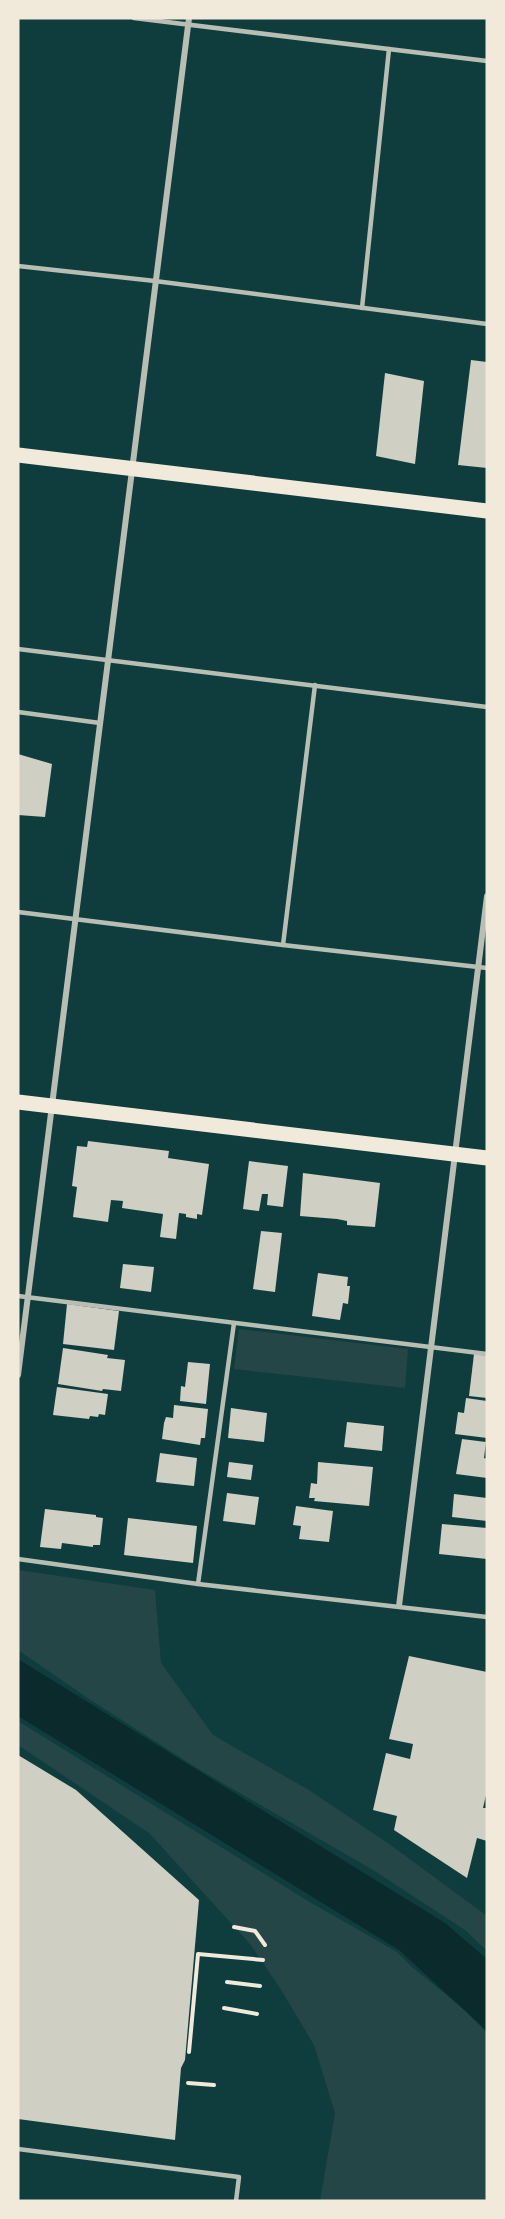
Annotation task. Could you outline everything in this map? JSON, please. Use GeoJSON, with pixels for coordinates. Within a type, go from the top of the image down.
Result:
{"type":"FeatureCollection","features":[{"type":"Feature","properties":{"kind":"main road"},"geometry":{"type":"LineString","coordinates":[[18,455],[487,511]]}},
{"type":"Feature","properties":{"kind":"main road"},"geometry":{"type":"LineString","coordinates":[[18,1102],[487,1158]]}},
{"type":"Feature","properties":{"kind":"street"},"geometry":{"type":"LineString","coordinates":[[18,1375],[189,21]]}},
{"type":"Feature","properties":{"kind":"street"},"geometry":{"type":"LineString","coordinates":[[399,1606],[487,896]]}},
{"type":"Feature","properties":{"kind":"lane"},"geometry":{"type":"LineString","coordinates":[[134,18],[189,21],[487,61]]}},
{"type":"Feature","properties":{"kind":"lane"},"geometry":{"type":"LineString","coordinates":[[362,308],[389,49]]}},
{"type":"Feature","properties":{"kind":"lane"},"geometry":{"type":"LineString","coordinates":[[18,266],[155,281],[487,324]]}},
{"type":"Feature","properties":{"kind":"lane"},"geometry":{"type":"LineString","coordinates":[[18,649],[487,708]]}},
{"type":"Feature","properties":{"kind":"lane"},"geometry":{"type":"LineString","coordinates":[[283,945],[315,685]]}},
{"type":"Feature","properties":{"kind":"lane"},"geometry":{"type":"LineString","coordinates":[[18,712],[100,723]]}},
{"type":"Feature","properties":{"kind":"lane"},"geometry":{"type":"LineString","coordinates":[[18,912],[487,968]]}},
{"type":"Feature","properties":{"kind":"lane"},"geometry":{"type":"LineString","coordinates":[[18,1296],[487,1354]]}},
{"type":"Feature","properties":{"kind":"lane"},"geometry":{"type":"LineString","coordinates":[[198,1584],[234,1323]]}},
{"type":"Feature","properties":{"kind":"lane"},"geometry":{"type":"LineString","coordinates":[[18,1560],[198,1584],[487,1617]]}},
{"type":"Feature","properties":{"kind":"lane"},"geometry":{"type":"LineString","coordinates":[[18,2149],[239,2177],[236,2201]]}},
{"type":"Feature","properties":{"kind":"path"},"geometry":{"type":"LineString","coordinates":[[234,1927],[255,1931],[265,1945]]}},
{"type":"Feature","properties":{"kind":"path"},"geometry":{"type":"LineString","coordinates":[[189,2052],[198,1954],[263,1960]]}},
{"type":"Feature","properties":{"kind":"path"},"geometry":{"type":"LineString","coordinates":[[227,1982],[260,1986]]}},
{"type":"Feature","properties":{"kind":"path"},"geometry":{"type":"LineString","coordinates":[[224,2008],[257,2014]]}},
{"type":"Feature","properties":{"kind":"path"},"geometry":{"type":"LineString","coordinates":[[188,2083],[214,2085]]}},
{"type":"Feature","properties":{"kind":"shaded area"},"geometry":{"type":"Polygon","coordinates":[[[239,1329],[408,1349],[405,1388],[234,1369],[239,1329]]]}},
{"type":"Feature","properties":{"kind":"shaded area"},"geometry":{"type":"Polygon","coordinates":[[[18,1570],[155,1590],[161,1663],[213,1735],[309,1790],[392,1846],[487,1916],[487,1951],[465,1930],[373,1870],[200,1770],[89,1699],[18,1650],[18,1570]]]}},
{"type":"Feature","properties":{"kind":"shaded area"},"geometry":{"type":"Polygon","coordinates":[[[18,1659],[445,1923],[487,1959],[487,2031],[399,1950],[18,1716],[18,1659]]]}},
{"type":"Feature","properties":{"kind":"shaded area"},"geometry":{"type":"Polygon","coordinates":[[[18,1721],[308,1901],[397,1952],[465,2010],[487,2033],[487,2201],[320,2201],[335,2113],[314,2045],[280,1988],[250,1944],[149,1833],[18,1745],[18,1721]]]}},
{"type":"Feature","properties":{"kind":"building"},"geometry":{"type":"Polygon","coordinates":[[[471,360],[487,362],[487,468],[458,465],[471,360]]]}},
{"type":"Feature","properties":{"kind":"building"},"geometry":{"type":"Polygon","coordinates":[[[385,373],[424,381],[415,464],[376,456],[385,373]]]}},
{"type":"Feature","properties":{"kind":"building"},"geometry":{"type":"Polygon","coordinates":[[[18,754],[52,764],[45,817],[18,815],[18,754]]]}},
{"type":"Feature","properties":{"kind":"building"},"geometry":{"type":"Polygon","coordinates":[[[88,1141],[169,1151],[168,1158],[209,1164],[202,1215],[197,1214],[197,1219],[179,1213],[176,1239],[160,1237],[163,1214],[122,1208],[123,1201],[111,1200],[108,1222],[73,1217],[77,1187],[72,1186],[77,1146],[87,1147],[88,1141]]]}},
{"type":"Feature","properties":{"kind":"building"},"geometry":{"type":"Polygon","coordinates":[[[249,1161],[288,1166],[283,1207],[267,1205],[268,1194],[262,1194],[259,1211],[243,1209],[249,1161]]]}},
{"type":"Feature","properties":{"kind":"building"},"geometry":{"type":"Polygon","coordinates":[[[303,1173],[380,1183],[375,1227],[347,1225],[347,1221],[337,1219],[300,1216],[303,1173]]]}},
{"type":"Feature","properties":{"kind":"building"},"geometry":{"type":"Polygon","coordinates":[[[261,1231],[282,1233],[275,1292],[253,1289],[261,1231]]]}},
{"type":"Feature","properties":{"kind":"building"},"geometry":{"type":"Polygon","coordinates":[[[123,1264],[154,1267],[151,1292],[120,1288],[123,1264]]]}},
{"type":"Feature","properties":{"kind":"building"},"geometry":{"type":"Polygon","coordinates":[[[318,1273],[348,1277],[347,1286],[350,1286],[348,1304],[343,1303],[340,1320],[312,1316],[318,1273]]]}},
{"type":"Feature","properties":{"kind":"building"},"geometry":{"type":"Polygon","coordinates":[[[67,1304],[119,1311],[114,1350],[63,1344],[67,1304]]]}},
{"type":"Feature","properties":{"kind":"building"},"geometry":{"type":"Polygon","coordinates":[[[63,1348],[125,1360],[121,1391],[103,1389],[102,1391],[58,1384],[63,1348]]]}},
{"type":"Feature","properties":{"kind":"building"},"geometry":{"type":"Polygon","coordinates":[[[474,1354],[487,1356],[487,1398],[469,1396],[474,1354]]]}},
{"type":"Feature","properties":{"kind":"building"},"geometry":{"type":"Polygon","coordinates":[[[188,1362],[210,1364],[206,1404],[180,1401],[181,1386],[185,1387],[188,1362]]]}},
{"type":"Feature","properties":{"kind":"building"},"geometry":{"type":"Polygon","coordinates":[[[57,1387],[108,1394],[105,1415],[90,1416],[89,1419],[53,1415],[57,1387]]]}},
{"type":"Feature","properties":{"kind":"building"},"geometry":{"type":"Polygon","coordinates":[[[466,1398],[487,1401],[487,1438],[455,1434],[458,1412],[464,1413],[466,1398]]]}},
{"type":"Feature","properties":{"kind":"building"},"geometry":{"type":"Polygon","coordinates":[[[174,1405],[208,1409],[205,1438],[201,1438],[200,1445],[162,1439],[166,1417],[173,1418],[174,1405]]]}},
{"type":"Feature","properties":{"kind":"building"},"geometry":{"type":"Polygon","coordinates":[[[231,1408],[267,1413],[264,1442],[228,1438],[231,1408]]]}},
{"type":"Feature","properties":{"kind":"building"},"geometry":{"type":"Polygon","coordinates":[[[347,1422],[384,1426],[382,1451],[344,1447],[347,1422]]]}},
{"type":"Feature","properties":{"kind":"building"},"geometry":{"type":"Polygon","coordinates":[[[462,1439],[486,1442],[484,1458],[487,1459],[487,1478],[456,1474],[462,1439]]]}},
{"type":"Feature","properties":{"kind":"building"},"geometry":{"type":"Polygon","coordinates":[[[160,1453],[197,1458],[194,1486],[156,1482],[160,1453]]]}},
{"type":"Feature","properties":{"kind":"building"},"geometry":{"type":"Polygon","coordinates":[[[229,1462],[253,1465],[251,1480],[227,1477],[229,1462]]]}},
{"type":"Feature","properties":{"kind":"building"},"geometry":{"type":"Polygon","coordinates":[[[318,1462],[373,1467],[369,1506],[314,1501],[315,1498],[309,1498],[311,1483],[317,1484],[318,1462]]]}},
{"type":"Feature","properties":{"kind":"building"},"geometry":{"type":"Polygon","coordinates":[[[227,1493],[259,1497],[255,1525],[223,1521],[227,1493]]]}},
{"type":"Feature","properties":{"kind":"building"},"geometry":{"type":"Polygon","coordinates":[[[454,1494],[487,1498],[487,1521],[452,1517],[454,1494]]]}},
{"type":"Feature","properties":{"kind":"building"},"geometry":{"type":"Polygon","coordinates":[[[296,1506],[333,1511],[329,1542],[299,1539],[301,1526],[293,1525],[296,1506]]]}},
{"type":"Feature","properties":{"kind":"building"},"geometry":{"type":"Polygon","coordinates":[[[45,1509],[96,1515],[96,1517],[103,1518],[100,1545],[93,1545],[93,1547],[62,1543],[61,1549],[40,1547],[45,1509]]]}},
{"type":"Feature","properties":{"kind":"building"},"geometry":{"type":"Polygon","coordinates":[[[128,1518],[197,1526],[193,1563],[124,1555],[128,1518]]]}},
{"type":"Feature","properties":{"kind":"building"},"geometry":{"type":"Polygon","coordinates":[[[442,1524],[487,1528],[487,1559],[439,1554],[442,1524]]]}},
{"type":"Feature","properties":{"kind":"building"},"geometry":{"type":"Polygon","coordinates":[[[409,1656],[487,1672],[487,1791],[483,1808],[487,1808],[487,1841],[477,1838],[467,1878],[394,1830],[397,1816],[373,1810],[386,1753],[410,1759],[413,1744],[389,1739],[409,1656]]]}},
{"type":"Feature","properties":{"kind":"building"},"geometry":{"type":"Polygon","coordinates":[[[18,1755],[76,1790],[199,1900],[185,2060],[181,2068],[175,2140],[18,2119],[18,1755]]]}}]}
